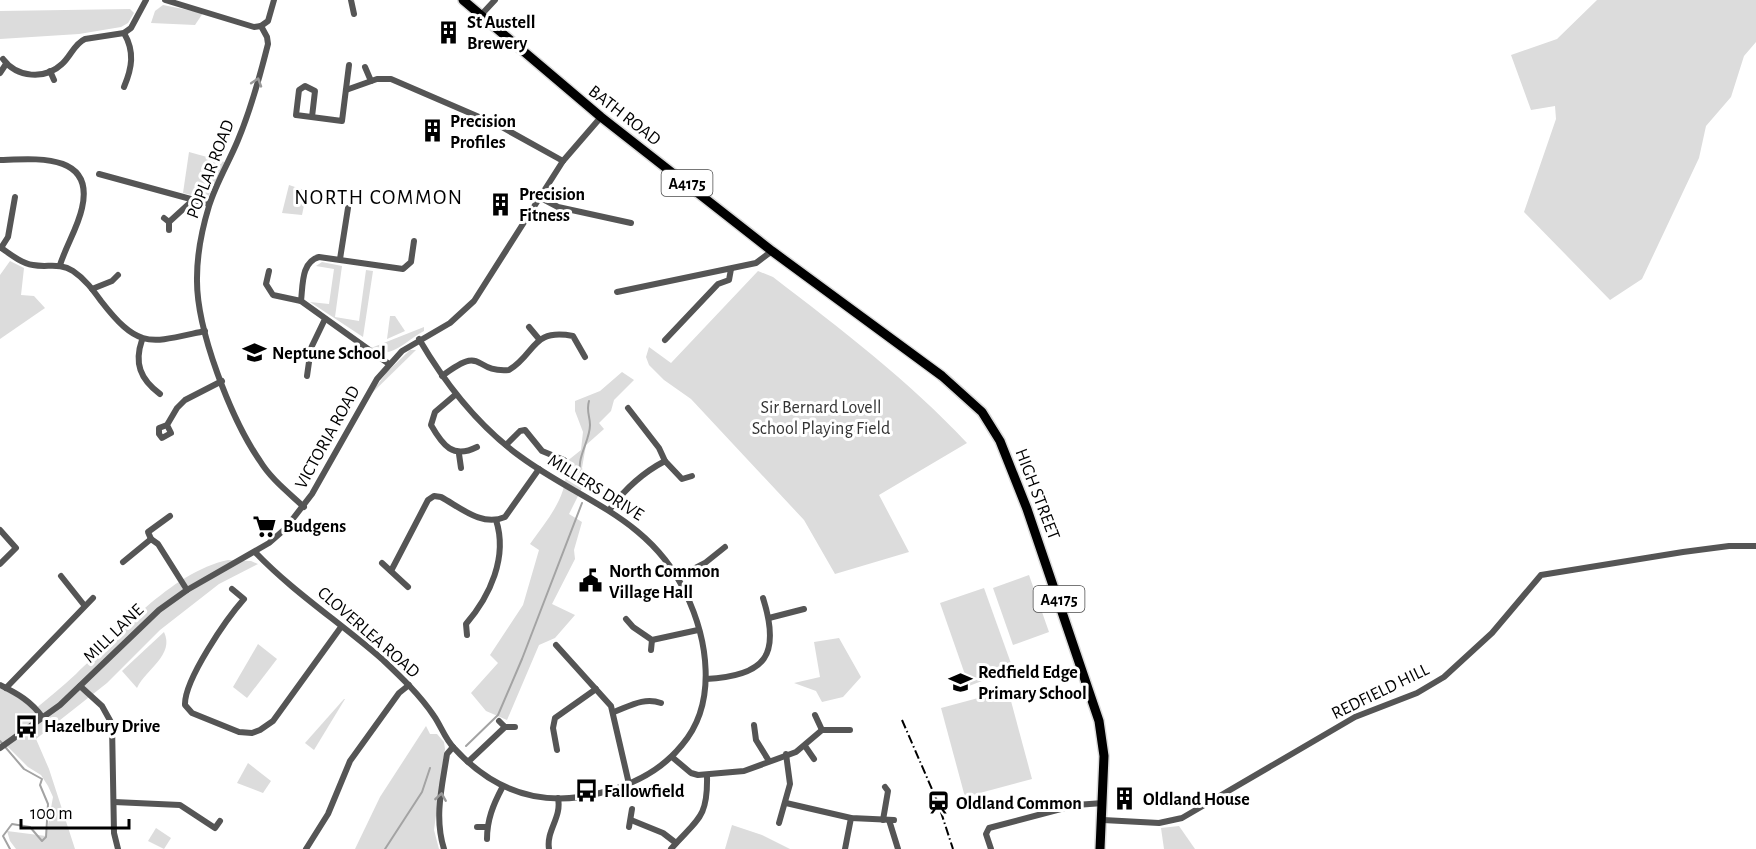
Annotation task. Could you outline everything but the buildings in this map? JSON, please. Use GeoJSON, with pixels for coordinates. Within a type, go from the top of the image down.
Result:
{"type":"FeatureCollection","features":[{"type":"Feature","properties":{"kind":"main road","name":"BATH ROAD"},"geometry":{"type":"LineString","coordinates":[[463,0],[601,117],[772,251]]}},
{"type":"Feature","properties":{"kind":"main road","name":"HIGH STREET"},"geometry":{"type":"LineString","coordinates":[[772,251],[950,382],[982,412],[992,428],[1027,509],[1100,721],[1104,756],[1100,849]]}},
{"type":"Feature","properties":{"kind":"street"},"geometry":{"type":"LineString","coordinates":[[0,73],[5,62],[28,75],[50,71],[64,62],[85,39],[124,33],[131,28],[146,0]]}},
{"type":"Feature","properties":{"kind":"street"},"geometry":{"type":"LineString","coordinates":[[165,0],[254,27],[261,26],[268,21],[274,0]]}},
{"type":"Feature","properties":{"kind":"street"},"geometry":{"type":"LineString","coordinates":[[351,0],[354,14]]}},
{"type":"Feature","properties":{"kind":"street"},"geometry":{"type":"LineString","coordinates":[[481,15],[495,0]]}},
{"type":"Feature","properties":{"kind":"street","name":"POPLAR ROAD"},"geometry":{"type":"LineString","coordinates":[[261,26],[268,44],[239,137],[209,204],[196,278],[205,331],[222,381],[244,434],[260,462],[304,507]]}},
{"type":"Feature","properties":{"kind":"street"},"geometry":{"type":"LineString","coordinates":[[124,33],[130,44],[132,57],[124,87]]}},
{"type":"Feature","properties":{"kind":"street"},"geometry":{"type":"LineString","coordinates":[[312,117],[315,91],[304,86],[299,90],[296,115],[342,121],[350,65]]}},
{"type":"Feature","properties":{"kind":"street"},"geometry":{"type":"LineString","coordinates":[[365,67],[371,81]]}},
{"type":"Feature","properties":{"kind":"street"},"geometry":{"type":"LineString","coordinates":[[50,71],[54,80]]}},
{"type":"Feature","properties":{"kind":"street"},"geometry":{"type":"LineString","coordinates":[[346,90],[371,81],[391,79],[500,126],[563,161]]}},
{"type":"Feature","properties":{"kind":"street","name":"VICTORIA ROAD"},"geometry":{"type":"LineString","coordinates":[[255,552],[285,529],[304,507],[365,398],[389,364],[419,339],[458,317],[474,301],[563,161],[601,117]]}},
{"type":"Feature","properties":{"kind":"street"},"geometry":{"type":"LineString","coordinates":[[0,160],[57,160],[67,164],[76,174],[83,196],[82,208],[60,265]]}},
{"type":"Feature","properties":{"kind":"street"},"geometry":{"type":"LineString","coordinates":[[99,174],[209,204]]}},
{"type":"Feature","properties":{"kind":"street"},"geometry":{"type":"LineString","coordinates":[[15,197],[8,237],[0,248],[34,266],[60,265],[81,277],[121,326],[142,340],[158,341],[205,331]]}},
{"type":"Feature","properties":{"kind":"street"},"geometry":{"type":"LineString","coordinates":[[541,198],[558,207],[631,223]]}},
{"type":"Feature","properties":{"kind":"street"},"geometry":{"type":"LineString","coordinates":[[169,230],[166,220],[192,201]]}},
{"type":"Feature","properties":{"kind":"street"},"geometry":{"type":"LineString","coordinates":[[340,259],[348,208]]}},
{"type":"Feature","properties":{"kind":"street"},"geometry":{"type":"LineString","coordinates":[[301,302],[307,263],[320,257],[403,269],[411,262],[414,241]]}},
{"type":"Feature","properties":{"kind":"street"},"geometry":{"type":"LineString","coordinates":[[617,292],[756,263],[772,251]]}},
{"type":"Feature","properties":{"kind":"street"},"geometry":{"type":"LineString","coordinates":[[665,340],[718,284],[729,280],[731,269]]}},
{"type":"Feature","properties":{"kind":"street"},"geometry":{"type":"LineString","coordinates":[[269,271],[266,284],[273,295],[301,302],[389,364]]}},
{"type":"Feature","properties":{"kind":"street"},"geometry":{"type":"LineString","coordinates":[[92,289],[112,281],[118,275]]}},
{"type":"Feature","properties":{"kind":"street"},"geometry":{"type":"LineString","coordinates":[[307,376],[311,348],[324,320]]}},
{"type":"Feature","properties":{"kind":"street"},"geometry":{"type":"LineString","coordinates":[[667,324],[674,330]]}},
{"type":"Feature","properties":{"kind":"street"},"geometry":{"type":"LineString","coordinates":[[530,327],[538,339]]}},
{"type":"Feature","properties":{"kind":"street"},"geometry":{"type":"LineString","coordinates":[[442,376],[463,360],[470,359],[495,369],[509,370],[523,359],[538,339],[573,336],[585,357]]}},
{"type":"Feature","properties":{"kind":"street","name":"MILLERS DRIVE"},"geometry":{"type":"LineString","coordinates":[[419,339],[455,395],[482,425],[539,469],[610,510],[644,536],[678,577],[686,593],[698,630],[706,679],[699,722],[672,757],[657,771],[629,784],[589,796],[537,797],[502,788],[468,762],[453,747]]}},
{"type":"Feature","properties":{"kind":"street"},"geometry":{"type":"LineString","coordinates":[[142,340],[137,356],[139,366],[152,388],[160,394]]}},
{"type":"Feature","properties":{"kind":"street"},"geometry":{"type":"LineString","coordinates":[[167,425],[177,408],[185,400],[222,381]]}},
{"type":"Feature","properties":{"kind":"street"},"geometry":{"type":"LineString","coordinates":[[455,395],[435,412],[431,425],[444,444],[459,454],[461,468]]}},
{"type":"Feature","properties":{"kind":"street"},"geometry":{"type":"LineString","coordinates":[[628,408],[659,447],[665,462],[681,482],[692,476]]}},
{"type":"Feature","properties":{"kind":"street"},"geometry":{"type":"LineString","coordinates":[[636,417],[642,412]]}},
{"type":"Feature","properties":{"kind":"street"},"geometry":{"type":"LineString","coordinates":[[506,445],[520,431],[525,430],[542,450],[564,460]]}},
{"type":"Feature","properties":{"kind":"street"},"geometry":{"type":"LineString","coordinates":[[459,454],[477,447]]}},
{"type":"Feature","properties":{"kind":"street"},"geometry":{"type":"LineString","coordinates":[[665,462],[667,450]]}},
{"type":"Feature","properties":{"kind":"street"},"geometry":{"type":"LineString","coordinates":[[610,510],[648,470],[665,462]]}},
{"type":"Feature","properties":{"kind":"street"},"geometry":{"type":"LineString","coordinates":[[391,571],[424,504],[434,496],[441,497],[484,521],[496,520],[505,517],[539,469]]}},
{"type":"Feature","properties":{"kind":"street"},"geometry":{"type":"LineString","coordinates":[[171,516],[148,532],[187,590]]}},
{"type":"Feature","properties":{"kind":"street"},"geometry":{"type":"LineString","coordinates":[[467,635],[466,624],[481,607],[502,549],[496,520]]}},
{"type":"Feature","properties":{"kind":"street"},"geometry":{"type":"LineString","coordinates":[[0,530],[16,548],[0,564]]}},
{"type":"Feature","properties":{"kind":"street"},"geometry":{"type":"LineString","coordinates":[[123,562],[151,539]]}},
{"type":"Feature","properties":{"kind":"street","name":"REDFIELD HILL"},"geometry":{"type":"LineString","coordinates":[[1103,820],[1159,823],[1182,818],[1355,717],[1417,693],[1444,677],[1468,656],[1541,575],[1683,552],[1756,546]]}},
{"type":"Feature","properties":{"kind":"street"},"geometry":{"type":"LineString","coordinates":[[678,577],[705,563],[724,547]]}},
{"type":"Feature","properties":{"kind":"street","name":"MILL LANE"},"geometry":{"type":"LineString","coordinates":[[0,748],[43,718],[80,686],[136,629],[187,590],[255,552]]}},
{"type":"Feature","properties":{"kind":"street","name":"CLOVERLEA ROAD"},"geometry":{"type":"LineString","coordinates":[[255,552],[409,685],[433,715],[453,747]]}},
{"type":"Feature","properties":{"kind":"street"},"geometry":{"type":"LineString","coordinates":[[382,563],[408,587]]}},
{"type":"Feature","properties":{"kind":"street"},"geometry":{"type":"LineString","coordinates":[[61,576],[84,605]]}},
{"type":"Feature","properties":{"kind":"street"},"geometry":{"type":"LineString","coordinates":[[232,589],[244,599],[225,623],[204,657],[185,699],[185,705],[192,713],[231,729],[252,733],[268,726],[342,627]]}},
{"type":"Feature","properties":{"kind":"street"},"geometry":{"type":"LineString","coordinates":[[43,718],[33,704],[3,686],[93,598]]}},
{"type":"Feature","properties":{"kind":"street"},"geometry":{"type":"LineString","coordinates":[[706,679],[729,678],[756,668],[770,649],[769,618],[763,598]]}},
{"type":"Feature","properties":{"kind":"street"},"geometry":{"type":"LineString","coordinates":[[769,618],[804,609]]}},
{"type":"Feature","properties":{"kind":"street"},"geometry":{"type":"LineString","coordinates":[[626,619],[631,630],[652,640],[698,630]]}},
{"type":"Feature","properties":{"kind":"street"},"geometry":{"type":"LineString","coordinates":[[651,650],[652,640]]}},
{"type":"Feature","properties":{"kind":"street"},"geometry":{"type":"LineString","coordinates":[[556,645],[614,712],[629,784]]}},
{"type":"Feature","properties":{"kind":"street"},"geometry":{"type":"LineString","coordinates":[[569,660],[575,654]]}},
{"type":"Feature","properties":{"kind":"street"},"geometry":{"type":"LineString","coordinates":[[306,849],[328,814],[350,761],[399,693],[409,685]]}},
{"type":"Feature","properties":{"kind":"street"},"geometry":{"type":"LineString","coordinates":[[80,686],[102,706],[112,724],[114,833],[118,849]]}},
{"type":"Feature","properties":{"kind":"street"},"geometry":{"type":"LineString","coordinates":[[556,750],[553,728],[558,714],[596,689]]}},
{"type":"Feature","properties":{"kind":"street"},"geometry":{"type":"LineString","coordinates":[[614,712],[642,701],[652,700],[661,704]]}},
{"type":"Feature","properties":{"kind":"street"},"geometry":{"type":"LineString","coordinates":[[816,715],[822,730]]}},
{"type":"Feature","properties":{"kind":"street"},"geometry":{"type":"LineString","coordinates":[[499,721],[505,727]]}},
{"type":"Feature","properties":{"kind":"street"},"geometry":{"type":"LineString","coordinates":[[754,725],[756,740],[769,761]]}},
{"type":"Feature","properties":{"kind":"street"},"geometry":{"type":"LineString","coordinates":[[468,762],[505,727],[515,727]]}},
{"type":"Feature","properties":{"kind":"street"},"geometry":{"type":"LineString","coordinates":[[672,757],[691,773],[707,776],[744,771],[805,746],[822,730],[850,730]]}},
{"type":"Feature","properties":{"kind":"street"},"geometry":{"type":"LineString","coordinates":[[547,738],[554,737]]}},
{"type":"Feature","properties":{"kind":"street"},"geometry":{"type":"LineString","coordinates":[[805,746],[814,759]]}},
{"type":"Feature","properties":{"kind":"street"},"geometry":{"type":"LineString","coordinates":[[444,849],[438,810],[447,754],[453,747]]}},
{"type":"Feature","properties":{"kind":"street"},"geometry":{"type":"LineString","coordinates":[[779,823],[790,784],[786,754]]}},
{"type":"Feature","properties":{"kind":"street"},"geometry":{"type":"LineString","coordinates":[[632,809],[630,824],[663,833],[673,846],[701,817],[708,800],[707,776]]}},
{"type":"Feature","properties":{"kind":"street"},"geometry":{"type":"LineString","coordinates":[[885,787],[888,791],[888,820],[898,849]]}},
{"type":"Feature","properties":{"kind":"street"},"geometry":{"type":"LineString","coordinates":[[487,839],[487,827],[492,807],[502,788]]}},
{"type":"Feature","properties":{"kind":"street"},"geometry":{"type":"LineString","coordinates":[[549,849],[548,837],[558,817],[558,798]]}},
{"type":"Feature","properties":{"kind":"street"},"geometry":{"type":"LineString","coordinates":[[114,802],[180,805],[215,828],[220,821]]}},
{"type":"Feature","properties":{"kind":"street"},"geometry":{"type":"LineString","coordinates":[[786,803],[851,818],[888,820]]}},
{"type":"Feature","properties":{"kind":"street"},"geometry":{"type":"LineString","coordinates":[[991,849],[986,834],[989,828],[1076,804],[1103,803]]}},
{"type":"Feature","properties":{"kind":"street"},"geometry":{"type":"LineString","coordinates":[[845,849],[851,818]]}},
{"type":"Feature","properties":{"kind":"street"},"geometry":{"type":"LineString","coordinates":[[477,827],[487,827]]}},
{"type":"Feature","properties":{"kind":"green space"},"geometry":{"type":"Polygon","coordinates":[[[1597,0],[1756,0],[1756,42],[1744,56],[1731,97],[1706,126],[1699,158],[1642,279],[1610,300],[1524,212],[1556,119],[1555,106],[1531,110],[1511,55],[1557,39],[1597,0]]]}},
{"type":"Feature","properties":{"kind":"green space"},"geometry":{"type":"Polygon","coordinates":[[[163,5],[203,13],[195,25],[151,23],[155,11],[163,5]]]}},
{"type":"Feature","properties":{"kind":"green space"},"geometry":{"type":"Polygon","coordinates":[[[130,9],[134,13],[128,23],[121,27],[79,34],[0,39],[0,11],[130,9]]]}},
{"type":"Feature","properties":{"kind":"green space"},"geometry":{"type":"Polygon","coordinates":[[[189,152],[225,162],[207,199],[183,193],[189,152]]]}},
{"type":"Feature","properties":{"kind":"green space"},"geometry":{"type":"Polygon","coordinates":[[[289,185],[307,191],[302,215],[282,213],[289,185]]]}},
{"type":"Feature","properties":{"kind":"green space"},"geometry":{"type":"Polygon","coordinates":[[[10,261],[24,268],[21,295],[34,296],[45,308],[0,339],[0,275],[10,261]]]}},
{"type":"Feature","properties":{"kind":"green space"},"geometry":{"type":"Polygon","coordinates":[[[322,262],[342,266],[335,317],[359,321],[366,270],[373,271],[363,337],[310,302],[329,304],[334,269],[316,266],[322,262]]]}},
{"type":"Feature","properties":{"kind":"green space","name":"Sir Bernard Lovell School Playing Field"},"geometry":{"type":"Polygon","coordinates":[[[758,271],[773,277],[874,356],[922,398],[967,443],[879,495],[909,552],[835,574],[804,520],[691,399],[664,380],[649,365],[646,357],[649,347],[671,363],[758,271]]]}},
{"type":"Feature","properties":{"kind":"green space"},"geometry":{"type":"Polygon","coordinates":[[[390,316],[395,316],[405,331],[387,339],[390,316]]]}},
{"type":"Feature","properties":{"kind":"green space"},"geometry":{"type":"Polygon","coordinates":[[[424,327],[424,331],[392,351],[378,351],[371,348],[424,327]]]}},
{"type":"Feature","properties":{"kind":"green space"},"geometry":{"type":"Polygon","coordinates":[[[410,350],[416,350],[370,395],[387,372],[410,350]]]}},
{"type":"Feature","properties":{"kind":"green space"},"geometry":{"type":"Polygon","coordinates":[[[622,372],[634,380],[614,400],[611,411],[599,423],[604,429],[586,445],[582,468],[583,486],[569,514],[582,522],[574,550],[575,559],[552,604],[575,615],[555,638],[539,645],[507,720],[486,711],[471,693],[498,663],[490,655],[523,605],[539,550],[530,544],[551,515],[561,496],[566,462],[581,450],[583,432],[575,411],[575,401],[600,391],[622,372]]]}},
{"type":"Feature","properties":{"kind":"green space"},"geometry":{"type":"Polygon","coordinates":[[[228,560],[251,561],[258,564],[219,584],[160,630],[107,683],[36,739],[49,769],[75,849],[16,849],[7,831],[46,836],[53,797],[41,775],[28,767],[9,748],[0,744],[0,688],[16,696],[34,710],[166,591],[207,567],[228,560]]]}},
{"type":"Feature","properties":{"kind":"green space"},"geometry":{"type":"Polygon","coordinates":[[[1029,575],[1049,632],[1013,645],[993,588],[1029,575]]]}},
{"type":"Feature","properties":{"kind":"green space"},"geometry":{"type":"Polygon","coordinates":[[[984,588],[1013,669],[969,686],[940,603],[984,588]]]}},
{"type":"Feature","properties":{"kind":"green space"},"geometry":{"type":"Polygon","coordinates":[[[164,632],[166,648],[163,655],[137,688],[122,671],[164,632]]]}},
{"type":"Feature","properties":{"kind":"green space"},"geometry":{"type":"Polygon","coordinates":[[[839,638],[861,677],[843,697],[822,702],[816,691],[794,683],[820,677],[814,642],[839,638]]]}},
{"type":"Feature","properties":{"kind":"green space"},"geometry":{"type":"Polygon","coordinates":[[[258,644],[277,659],[247,698],[233,687],[258,644]]]}},
{"type":"Feature","properties":{"kind":"green space"},"geometry":{"type":"Polygon","coordinates":[[[1008,690],[1032,779],[965,797],[941,708],[1008,690]]]}},
{"type":"Feature","properties":{"kind":"green space"},"geometry":{"type":"Polygon","coordinates":[[[345,699],[314,750],[305,743],[345,699]]]}},
{"type":"Feature","properties":{"kind":"green space"},"geometry":{"type":"Polygon","coordinates":[[[426,726],[430,734],[437,734],[444,742],[445,749],[434,830],[439,849],[355,849],[380,797],[426,726]]]}},
{"type":"Feature","properties":{"kind":"green space"},"geometry":{"type":"Polygon","coordinates":[[[248,763],[271,781],[263,793],[237,783],[248,763]]]}},
{"type":"Feature","properties":{"kind":"green space"},"geometry":{"type":"Polygon","coordinates":[[[732,825],[762,835],[790,849],[725,849],[732,825]]]}},
{"type":"Feature","properties":{"kind":"green space"},"geometry":{"type":"Polygon","coordinates":[[[1179,826],[1195,849],[1164,849],[1161,828],[1179,826]]]}},
{"type":"Feature","properties":{"kind":"green space"},"geometry":{"type":"Polygon","coordinates":[[[156,828],[171,838],[164,849],[148,841],[156,828]]]}},
{"type":"Feature","properties":{"kind":"waterway"},"geometry":{"type":"LineString","coordinates":[[582,477],[580,464],[589,431],[589,401]]}},
{"type":"Feature","properties":{"kind":"waterway"},"geometry":{"type":"LineString","coordinates":[[466,746],[498,715],[582,503]]}},
{"type":"Feature","properties":{"kind":"waterway"},"geometry":{"type":"LineString","coordinates":[[0,741],[24,769],[42,779],[40,785],[48,804],[46,837],[42,841],[30,827],[12,824],[3,836],[10,849]]}},
{"type":"Feature","properties":{"kind":"waterway"},"geometry":{"type":"LineString","coordinates":[[385,849],[422,792],[430,768]]}},
{"type":"Feature","properties":{"kind":"railway"},"geometry":{"type":"LineString","coordinates":[[902,720],[938,803],[953,849]]}},
{"type":"Feature","properties":{"kind":"place","name":"St Austell Brewery"},"geometry":{"type":"Point","coordinates":[449,32]}},
{"type":"Feature","properties":{"kind":"place","name":"Precision Profiles"},"geometry":{"type":"Point","coordinates":[432,131]}},
{"type":"Feature","properties":{"kind":"place","name":"Precision Fitness"},"geometry":{"type":"Point","coordinates":[501,204]}},
{"type":"Feature","properties":{"kind":"place","name":"Neptune School"},"geometry":{"type":"Point","coordinates":[254,353]}},
{"type":"Feature","properties":{"kind":"place","name":"Budgens"},"geometry":{"type":"Point","coordinates":[265,526]}},
{"type":"Feature","properties":{"kind":"place","name":"North Common Village Hall"},"geometry":{"type":"Point","coordinates":[591,581]}},
{"type":"Feature","properties":{"kind":"place","name":"Redfield Edge Primary School"},"geometry":{"type":"Point","coordinates":[960,682]}},
{"type":"Feature","properties":{"kind":"place","name":"Hazelbury Drive"},"geometry":{"type":"Point","coordinates":[26,726]}},
{"type":"Feature","properties":{"kind":"place","name":"Fallowfield"},"geometry":{"type":"Point","coordinates":[586,791]}},
{"type":"Feature","properties":{"kind":"place","name":"Oldland House"},"geometry":{"type":"Point","coordinates":[1125,799]}},
{"type":"Feature","properties":{"kind":"place","name":"Oldland Common"},"geometry":{"type":"Point","coordinates":[938,803]}},
{"type":"Feature","properties":{"kind":"district","name":"NORTH COMMON"},"geometry":{"type":"Point","coordinates":[379,197]}}]}
